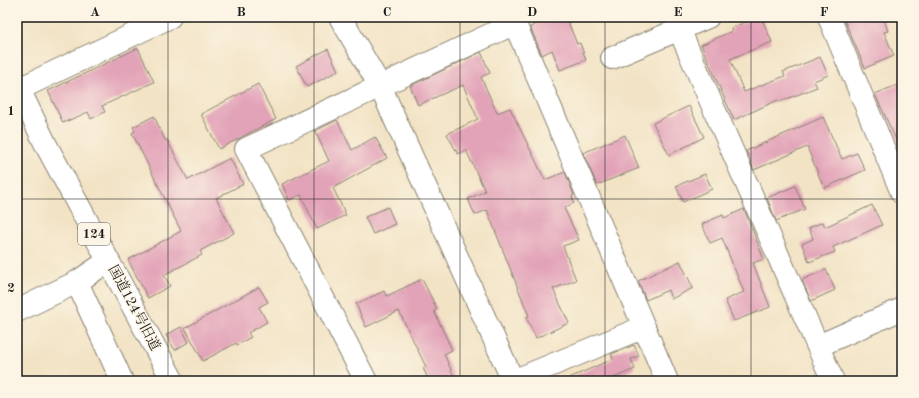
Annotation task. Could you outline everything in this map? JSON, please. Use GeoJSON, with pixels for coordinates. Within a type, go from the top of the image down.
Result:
{"type":"FeatureCollection","features":[{"type":"Feature","properties":{"kind":"main road"},"geometry":{"type":"LineString","coordinates":[[18,87],[170,17]]}},
{"type":"Feature","properties":{"kind":"main road"},"geometry":{"type":"LineString","coordinates":[[340,17],[380,86],[513,381],[644,327]]}},
{"type":"Feature","properties":{"kind":"main road"},"geometry":{"type":"LineString","coordinates":[[612,58],[708,17]]}},
{"type":"Feature","properties":{"kind":"main road"},"geometry":{"type":"LineString","coordinates":[[829,17],[902,193]]}},
{"type":"Feature","properties":{"kind":"main road"},"geometry":{"type":"LineString","coordinates":[[366,381],[246,149],[380,86],[513,20],[667,381]]}},
{"type":"Feature","properties":{"kind":"main road"},"geometry":{"type":"LineString","coordinates":[[679,29],[833,381]]}},
{"type":"Feature","properties":{"kind":"main road","name":"国道124号旧道"},"geometry":{"type":"LineString","coordinates":[[18,87],[46,145],[173,381]]}},
{"type":"Feature","properties":{"kind":"main road"},"geometry":{"type":"LineString","coordinates":[[17,311],[77,282],[108,261]]}},
{"type":"Feature","properties":{"kind":"main road"},"geometry":{"type":"LineString","coordinates":[[77,282],[122,381]]}},
{"type":"Feature","properties":{"kind":"main road"},"geometry":{"type":"LineString","coordinates":[[818,346],[902,309]]}},
{"type":"Feature","properties":{"kind":"building"},"geometry":{"type":"Polygon","coordinates":[[[552,17],[566,17],[577,44],[580,43],[586,60],[560,70],[552,50],[542,55],[530,27],[552,17]]]}},
{"type":"Feature","properties":{"kind":"building"},"geometry":{"type":"Polygon","coordinates":[[[757,17],[761,17],[772,42],[730,59],[744,92],[785,76],[783,72],[820,57],[828,75],[814,81],[817,87],[779,102],[778,100],[734,120],[701,45],[732,31],[731,28],[757,17]]]}},
{"type":"Feature","properties":{"kind":"building"},"geometry":{"type":"Polygon","coordinates":[[[843,17],[883,17],[888,31],[884,32],[894,56],[865,68],[843,17]]]}},
{"type":"Feature","properties":{"kind":"building"},"geometry":{"type":"Polygon","coordinates":[[[138,48],[154,82],[102,106],[105,112],[91,119],[88,112],[63,123],[48,91],[138,48]]]}},
{"type":"Feature","properties":{"kind":"building"},"geometry":{"type":"Polygon","coordinates":[[[328,49],[338,71],[307,87],[296,66],[328,49]]]}},
{"type":"Feature","properties":{"kind":"building"},"geometry":{"type":"Polygon","coordinates":[[[481,52],[490,73],[481,77],[497,113],[510,108],[545,180],[565,172],[574,195],[572,196],[574,203],[564,208],[579,240],[563,246],[576,280],[553,289],[569,323],[536,338],[526,317],[529,316],[487,210],[475,215],[468,199],[485,191],[466,150],[458,154],[447,134],[478,119],[463,85],[418,105],[410,86],[481,52]]]}},
{"type":"Feature","properties":{"kind":"building"},"geometry":{"type":"Polygon","coordinates":[[[902,83],[902,153],[875,94],[902,83]]]}},
{"type":"Feature","properties":{"kind":"building"},"geometry":{"type":"Polygon","coordinates":[[[258,84],[276,119],[219,149],[201,114],[258,84]]]}},
{"type":"Feature","properties":{"kind":"building"},"geometry":{"type":"Polygon","coordinates":[[[689,106],[704,137],[669,155],[653,123],[689,106]]]}},
{"type":"Feature","properties":{"kind":"building"},"geometry":{"type":"Polygon","coordinates":[[[154,116],[165,140],[167,140],[188,180],[230,158],[243,184],[216,198],[234,233],[200,251],[202,255],[164,275],[170,286],[148,298],[128,260],[181,231],[132,133],[135,131],[133,127],[154,116]]]}},
{"type":"Feature","properties":{"kind":"building"},"geometry":{"type":"Polygon","coordinates":[[[823,117],[842,159],[857,153],[865,170],[824,188],[807,147],[754,170],[746,151],[823,117]]]}},
{"type":"Feature","properties":{"kind":"building"},"geometry":{"type":"Polygon","coordinates":[[[337,120],[352,150],[375,137],[387,158],[333,188],[346,215],[317,229],[301,195],[289,200],[282,184],[329,161],[315,131],[337,120]]]}},
{"type":"Feature","properties":{"kind":"building"},"geometry":{"type":"Polygon","coordinates":[[[625,135],[639,168],[597,185],[583,153],[625,135]]]}},
{"type":"Feature","properties":{"kind":"building"},"geometry":{"type":"Polygon","coordinates":[[[705,174],[712,189],[683,202],[676,186],[705,174]]]}},
{"type":"Feature","properties":{"kind":"building"},"geometry":{"type":"Polygon","coordinates":[[[795,186],[805,209],[776,221],[767,198],[795,186]]]}},
{"type":"Feature","properties":{"kind":"building"},"geometry":{"type":"Polygon","coordinates":[[[872,205],[882,225],[833,247],[835,252],[809,262],[802,244],[813,239],[809,228],[823,222],[825,227],[872,205]]]}},
{"type":"Feature","properties":{"kind":"building"},"geometry":{"type":"Polygon","coordinates":[[[388,207],[395,224],[373,234],[365,217],[388,207]]]}},
{"type":"Feature","properties":{"kind":"building"},"geometry":{"type":"Polygon","coordinates":[[[744,209],[764,259],[753,263],[770,307],[734,321],[725,300],[744,292],[722,238],[710,243],[702,224],[723,215],[724,218],[744,209]]]}},
{"type":"Feature","properties":{"kind":"building"},"geometry":{"type":"Polygon","coordinates":[[[680,261],[693,288],[671,299],[668,290],[646,300],[638,281],[680,261]]]}},
{"type":"Feature","properties":{"kind":"building"},"geometry":{"type":"Polygon","coordinates":[[[826,269],[835,290],[811,301],[802,280],[826,269]]]}},
{"type":"Feature","properties":{"kind":"building"},"geometry":{"type":"Polygon","coordinates":[[[422,279],[437,309],[434,311],[452,350],[444,354],[456,381],[429,381],[423,368],[426,367],[399,311],[366,327],[356,304],[384,291],[387,296],[422,279]]]}},
{"type":"Feature","properties":{"kind":"building"},"geometry":{"type":"Polygon","coordinates":[[[259,287],[268,302],[259,307],[267,322],[248,333],[251,337],[237,345],[236,343],[203,361],[185,328],[259,287]]]}},
{"type":"Feature","properties":{"kind":"building"},"geometry":{"type":"Polygon","coordinates":[[[181,327],[189,342],[175,350],[166,335],[181,327]]]}},
{"type":"Feature","properties":{"kind":"building"},"geometry":{"type":"Polygon","coordinates":[[[634,345],[639,356],[631,359],[635,369],[606,381],[562,381],[613,359],[611,354],[634,345]]]}}]}
